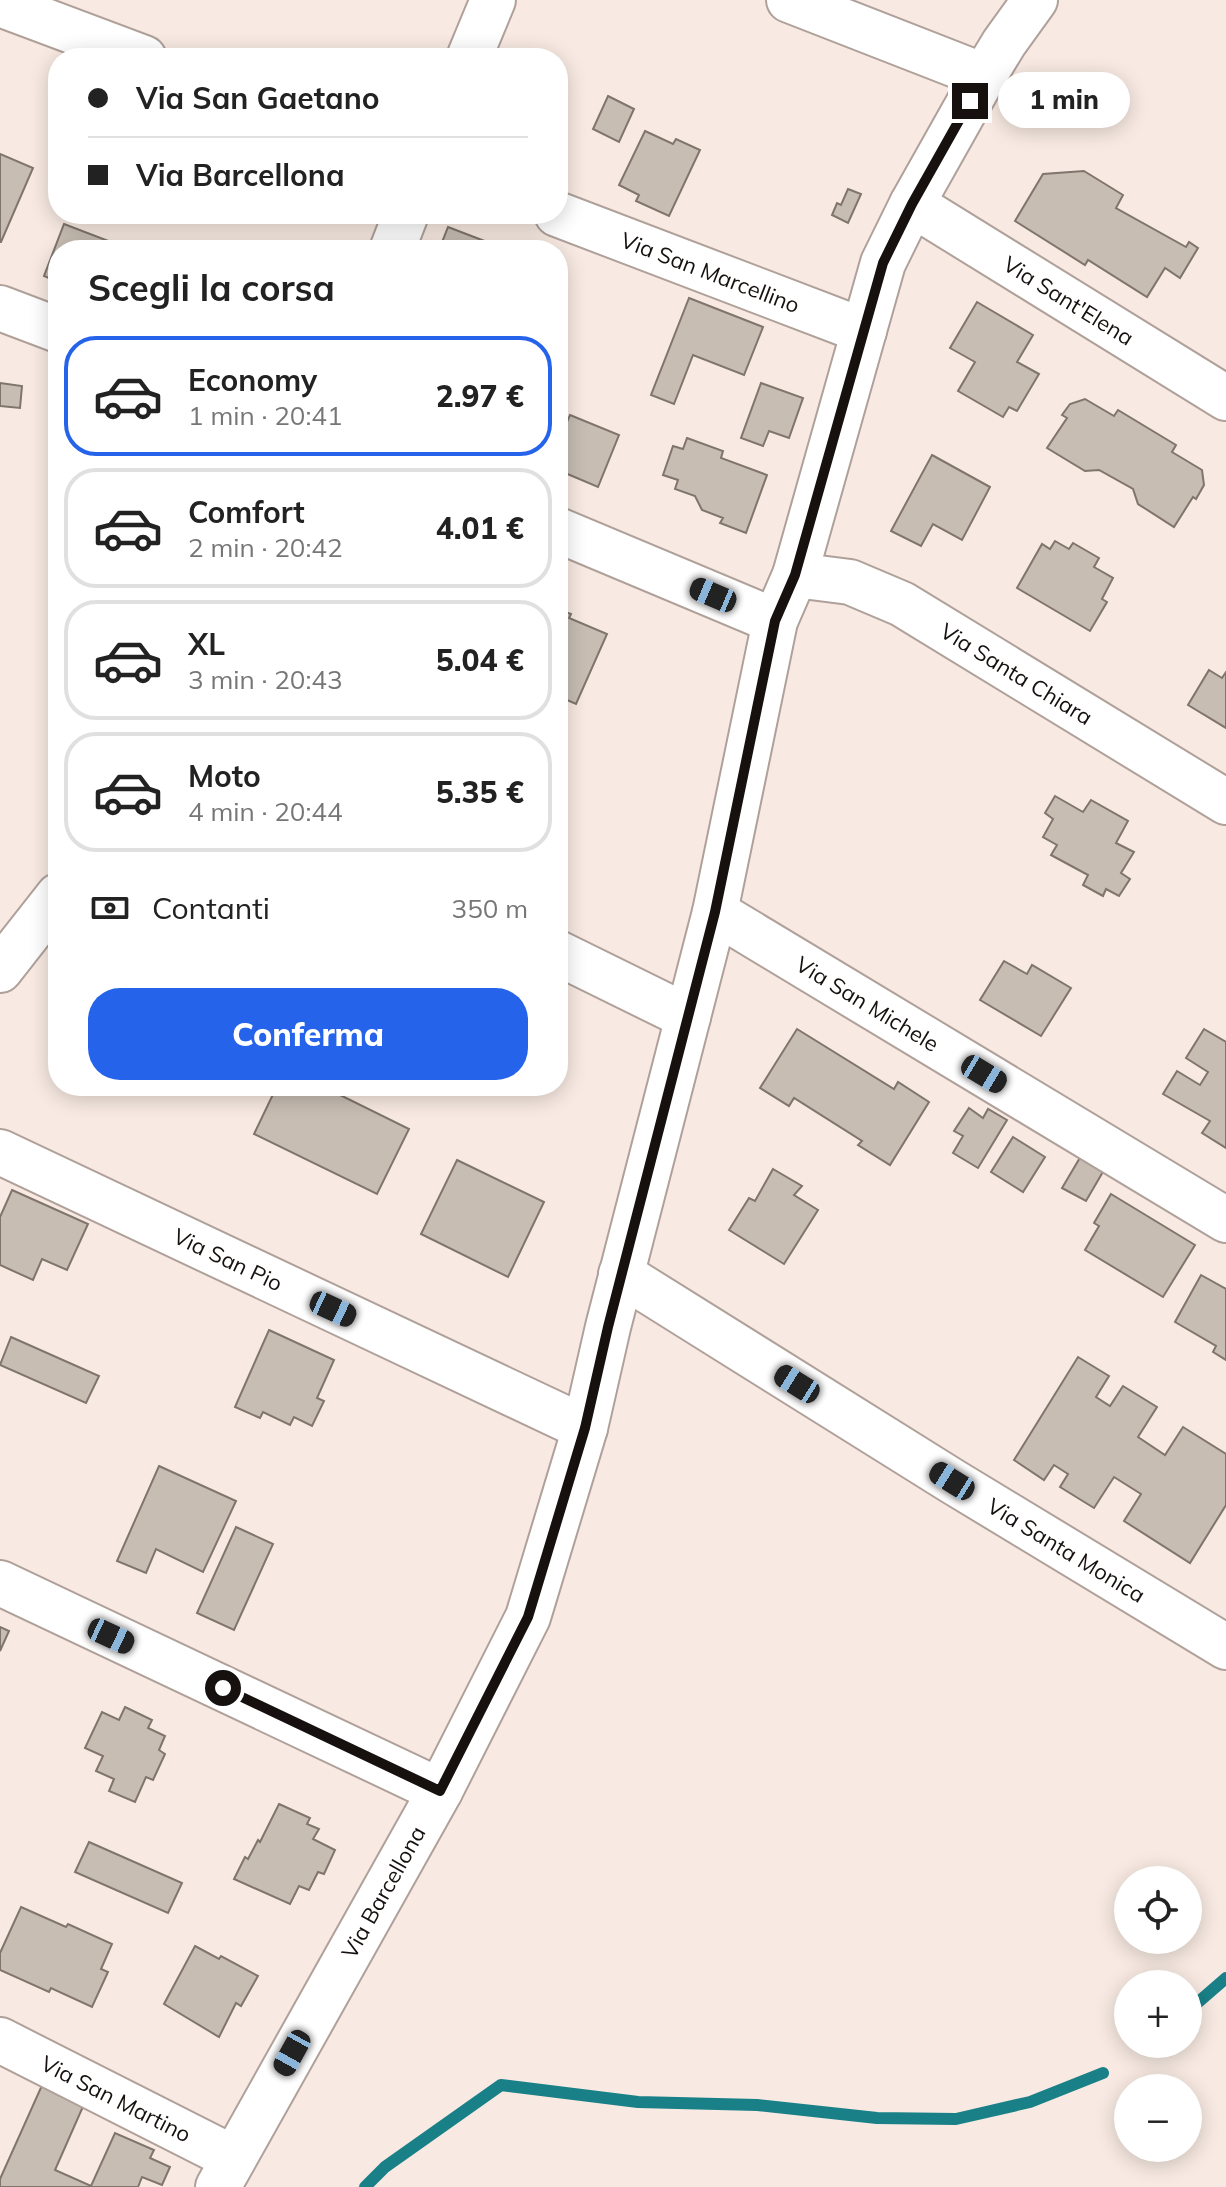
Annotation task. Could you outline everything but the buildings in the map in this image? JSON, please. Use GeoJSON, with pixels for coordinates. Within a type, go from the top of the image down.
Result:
{"type":"FeatureCollection","features":[{"type":"Feature","properties":{"kind":"street"},"geometry":{"type":"LineString","coordinates":[[473,48],[493,0]]}},
{"type":"Feature","properties":{"kind":"street"},"geometry":{"type":"LineString","coordinates":[[789,0],[984,76]]}},
{"type":"Feature","properties":{"kind":"street","name":"Via Barcellona"},"geometry":{"type":"LineString","coordinates":[[225,2172],[440,1791],[528,1617],[585,1428],[621,1274],[715,912],[775,621],[795,575],[883,263],[912,204],[984,76],[1035,0]]}},
{"type":"Feature","properties":{"kind":"street"},"geometry":{"type":"LineString","coordinates":[[0,4],[117,48]]}},
{"type":"Feature","properties":{"kind":"street","name":"Via Sant'Elena"},"geometry":{"type":"LineString","coordinates":[[912,204],[1226,398]]}},
{"type":"Feature","properties":{"kind":"street","name":"Via San Marcellino"},"geometry":{"type":"LineString","coordinates":[[568,218],[864,331]]}},
{"type":"Feature","properties":{"kind":"street"},"geometry":{"type":"LineString","coordinates":[[0,308],[48,326]]}},
{"type":"Feature","properties":{"kind":"street"},"geometry":{"type":"LineString","coordinates":[[568,534],[775,621]]}},
{"type":"Feature","properties":{"kind":"street","name":"Via Santa Chiara"},"geometry":{"type":"LineString","coordinates":[[795,575],[850,582],[902,604],[1226,802]]}},
{"type":"Feature","properties":{"kind":"street"},"geometry":{"type":"LineString","coordinates":[[0,970],[48,909]]}},
{"type":"Feature","properties":{"kind":"street","name":"Via San Michele"},"geometry":{"type":"LineString","coordinates":[[715,912],[1226,1220]]}},
{"type":"Feature","properties":{"kind":"street"},"geometry":{"type":"LineString","coordinates":[[568,958],[688,1017]]}},
{"type":"Feature","properties":{"kind":"street","name":"Via San Pio"},"geometry":{"type":"LineString","coordinates":[[0,1152],[585,1428]]}},
{"type":"Feature","properties":{"kind":"street","name":"Via Santa Monica"},"geometry":{"type":"LineString","coordinates":[[621,1274],[952,1481],[1226,1647]]}},
{"type":"Feature","properties":{"kind":"street"},"geometry":{"type":"LineString","coordinates":[[0,1583],[440,1791]]}},
{"type":"Feature","properties":{"kind":"street","name":"Via San Martino"},"geometry":{"type":"LineString","coordinates":[[0,2040],[225,2172]]}},
{"type":"Feature","properties":{"kind":"waterway"},"geometry":{"type":"LineString","coordinates":[[1202,1999],[1226,1978]]}},
{"type":"Feature","properties":{"kind":"waterway"},"geometry":{"type":"LineString","coordinates":[[365,2187],[385,2167],[501,2085],[638,2102],[757,2105],[877,2118],[956,2119],[1030,2102],[1103,2073]]}},
{"type":"Feature","properties":{"kind":"route"},"geometry":{"type":"LineString","coordinates":[[223,1688],[440,1791],[528,1617],[585,1428],[715,912],[775,621],[795,575],[883,263],[970,101]]}}]}
